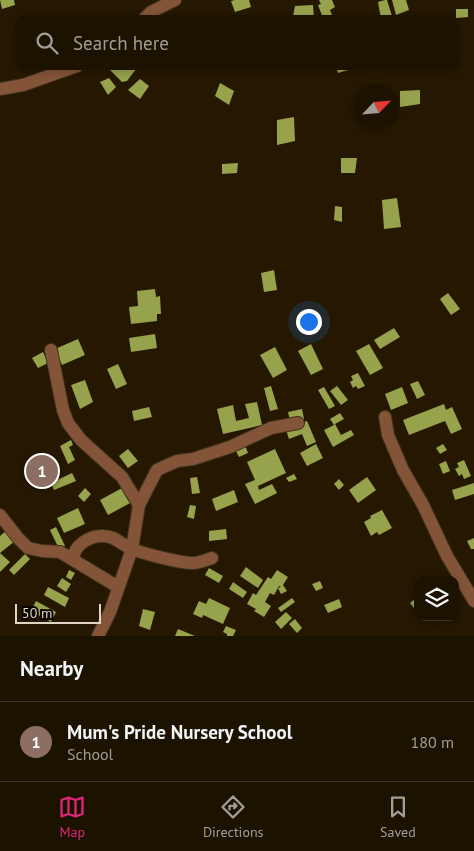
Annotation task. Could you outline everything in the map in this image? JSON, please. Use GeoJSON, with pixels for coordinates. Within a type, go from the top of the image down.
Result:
{"type":"FeatureCollection","features":[{"type":"Feature","properties":{"kind":"street"},"geometry":{"type":"LineString","coordinates":[[148,15],[175,0]]}},
{"type":"Feature","properties":{"kind":"street"},"geometry":{"type":"LineString","coordinates":[[0,89],[23,85],[66,70]]}},
{"type":"Feature","properties":{"kind":"street"},"geometry":{"type":"LineString","coordinates":[[51,350],[63,410],[70,428],[80,440],[122,476],[139,505]]}},
{"type":"Feature","properties":{"kind":"street"},"geometry":{"type":"LineString","coordinates":[[385,417],[388,435],[403,470],[423,505],[446,556],[474,601]]}},
{"type":"Feature","properties":{"kind":"street"},"geometry":{"type":"LineString","coordinates":[[98,636],[110,612],[132,549],[139,505],[157,470],[177,461],[192,459],[230,447],[271,428],[298,423]]}},
{"type":"Feature","properties":{"kind":"street"},"geometry":{"type":"LineString","coordinates":[[0,515],[28,548],[42,552],[60,552],[118,587]]}},
{"type":"Feature","properties":{"kind":"street"},"geometry":{"type":"LineString","coordinates":[[73,559],[74,552],[79,545],[98,536],[113,537],[132,549],[188,562],[195,563],[212,558]]}},
{"type":"Feature","properties":{"kind":"building"},"geometry":{"type":"Polygon","coordinates":[[[0,0],[14,0],[15,5],[2,9],[0,0]]]}},
{"type":"Feature","properties":{"kind":"building"},"geometry":{"type":"Polygon","coordinates":[[[249,0],[251,7],[235,12],[231,1],[249,0]]]}},
{"type":"Feature","properties":{"kind":"building"},"geometry":{"type":"Polygon","coordinates":[[[319,0],[332,0],[335,7],[330,10],[332,15],[322,15],[318,5],[321,4],[319,0]]]}},
{"type":"Feature","properties":{"kind":"building"},"geometry":{"type":"Polygon","coordinates":[[[387,0],[392,15],[380,15],[378,2],[387,0]]]}},
{"type":"Feature","properties":{"kind":"building"},"geometry":{"type":"Polygon","coordinates":[[[392,0],[406,0],[409,10],[396,15],[392,0]]]}},
{"type":"Feature","properties":{"kind":"building"},"geometry":{"type":"Polygon","coordinates":[[[313,5],[314,15],[293,15],[295,6],[313,5]]]}},
{"type":"Feature","properties":{"kind":"building"},"geometry":{"type":"Polygon","coordinates":[[[456,9],[468,9],[468,17],[459,18],[459,15],[456,15],[456,9]]]}},
{"type":"Feature","properties":{"kind":"building"},"geometry":{"type":"Polygon","coordinates":[[[110,70],[135,70],[127,81],[122,82],[110,70]]]}},
{"type":"Feature","properties":{"kind":"building"},"geometry":{"type":"Polygon","coordinates":[[[337,70],[348,70],[338,73],[337,70]]]}},
{"type":"Feature","properties":{"kind":"building"},"geometry":{"type":"Polygon","coordinates":[[[109,78],[116,87],[108,95],[100,82],[109,78]]]}},
{"type":"Feature","properties":{"kind":"building"},"geometry":{"type":"Polygon","coordinates":[[[140,79],[149,86],[140,99],[128,90],[140,79]]]}},
{"type":"Feature","properties":{"kind":"building"},"geometry":{"type":"Polygon","coordinates":[[[220,83],[234,91],[229,105],[215,96],[220,83]]]}},
{"type":"Feature","properties":{"kind":"building"},"geometry":{"type":"Polygon","coordinates":[[[420,90],[420,104],[400,107],[400,91],[420,90]]]}},
{"type":"Feature","properties":{"kind":"building"},"geometry":{"type":"Polygon","coordinates":[[[294,117],[295,141],[277,145],[277,120],[294,117]]]}},
{"type":"Feature","properties":{"kind":"building"},"geometry":{"type":"Polygon","coordinates":[[[341,158],[357,158],[355,173],[341,173],[341,158]]]}},
{"type":"Feature","properties":{"kind":"building"},"geometry":{"type":"Polygon","coordinates":[[[238,163],[237,173],[222,174],[222,164],[238,163]]]}},
{"type":"Feature","properties":{"kind":"building"},"geometry":{"type":"Polygon","coordinates":[[[397,198],[401,227],[384,229],[382,200],[397,198]]]}},
{"type":"Feature","properties":{"kind":"building"},"geometry":{"type":"Polygon","coordinates":[[[335,206],[342,207],[342,222],[334,220],[335,206]]]}},
{"type":"Feature","properties":{"kind":"building"},"geometry":{"type":"Polygon","coordinates":[[[274,270],[277,290],[264,292],[261,273],[274,270]]]}},
{"type":"Feature","properties":{"kind":"building"},"geometry":{"type":"Polygon","coordinates":[[[155,289],[156,297],[160,296],[161,314],[157,314],[157,321],[131,324],[129,307],[138,306],[137,291],[155,289]]]}},
{"type":"Feature","properties":{"kind":"building"},"geometry":{"type":"Polygon","coordinates":[[[448,293],[460,309],[451,315],[440,299],[448,293]]]}},
{"type":"Feature","properties":{"kind":"building"},"geometry":{"type":"Polygon","coordinates":[[[394,328],[400,337],[380,349],[374,340],[394,328]]]}},
{"type":"Feature","properties":{"kind":"building"},"geometry":{"type":"Polygon","coordinates":[[[155,334],[157,348],[131,352],[129,338],[155,334]]]}},
{"type":"Feature","properties":{"kind":"building"},"geometry":{"type":"Polygon","coordinates":[[[78,339],[85,355],[62,365],[55,349],[78,339]]]}},
{"type":"Feature","properties":{"kind":"building"},"geometry":{"type":"Polygon","coordinates":[[[311,344],[323,369],[311,375],[298,351],[311,344]]]}},
{"type":"Feature","properties":{"kind":"building"},"geometry":{"type":"Polygon","coordinates":[[[369,344],[383,368],[370,375],[356,351],[369,344]]]}},
{"type":"Feature","properties":{"kind":"building"},"geometry":{"type":"Polygon","coordinates":[[[275,347],[287,370],[273,378],[260,355],[275,347]]]}},
{"type":"Feature","properties":{"kind":"building"},"geometry":{"type":"Polygon","coordinates":[[[43,352],[48,363],[38,368],[32,358],[43,352]]]}},
{"type":"Feature","properties":{"kind":"building"},"geometry":{"type":"Polygon","coordinates":[[[118,364],[127,384],[116,389],[107,369],[118,364]]]}},
{"type":"Feature","properties":{"kind":"building"},"geometry":{"type":"Polygon","coordinates":[[[358,373],[365,386],[358,389],[356,386],[353,388],[350,382],[353,380],[351,376],[358,373]]]}},
{"type":"Feature","properties":{"kind":"building"},"geometry":{"type":"Polygon","coordinates":[[[85,380],[93,402],[80,409],[71,385],[85,380]]]}},
{"type":"Feature","properties":{"kind":"building"},"geometry":{"type":"Polygon","coordinates":[[[418,381],[425,395],[417,399],[410,384],[418,381]]]}},
{"type":"Feature","properties":{"kind":"building"},"geometry":{"type":"Polygon","coordinates":[[[271,386],[278,409],[270,411],[264,388],[271,386]]]}},
{"type":"Feature","properties":{"kind":"building"},"geometry":{"type":"Polygon","coordinates":[[[337,386],[348,400],[341,405],[330,391],[337,386]]]}},
{"type":"Feature","properties":{"kind":"building"},"geometry":{"type":"Polygon","coordinates":[[[324,387],[335,406],[329,409],[318,390],[324,387]]]}},
{"type":"Feature","properties":{"kind":"building"},"geometry":{"type":"Polygon","coordinates":[[[402,387],[408,403],[391,410],[385,394],[402,387]]]}},
{"type":"Feature","properties":{"kind":"building"},"geometry":{"type":"Polygon","coordinates":[[[257,402],[262,425],[223,434],[217,409],[233,405],[236,421],[249,418],[245,404],[257,402]]]}},
{"type":"Feature","properties":{"kind":"building"},"geometry":{"type":"Polygon","coordinates":[[[444,404],[446,410],[452,407],[462,429],[451,434],[445,421],[409,435],[403,420],[444,404]]]}},
{"type":"Feature","properties":{"kind":"building"},"geometry":{"type":"Polygon","coordinates":[[[149,407],[152,417],[134,421],[132,411],[149,407]]]}},
{"type":"Feature","properties":{"kind":"building"},"geometry":{"type":"Polygon","coordinates":[[[302,409],[304,419],[290,421],[288,412],[302,409]]]}},
{"type":"Feature","properties":{"kind":"building"},"geometry":{"type":"Polygon","coordinates":[[[340,413],[344,419],[335,424],[341,435],[351,430],[354,435],[333,447],[324,430],[334,425],[330,419],[340,413]]]}},
{"type":"Feature","properties":{"kind":"building"},"geometry":{"type":"Polygon","coordinates":[[[307,421],[316,442],[307,446],[302,434],[289,439],[286,430],[307,421]]]}},
{"type":"Feature","properties":{"kind":"building"},"geometry":{"type":"Polygon","coordinates":[[[71,440],[73,445],[69,447],[75,460],[68,464],[60,446],[71,440]]]}},
{"type":"Feature","properties":{"kind":"building"},"geometry":{"type":"Polygon","coordinates":[[[316,444],[323,458],[307,466],[300,453],[316,444]]]}},
{"type":"Feature","properties":{"kind":"building"},"geometry":{"type":"Polygon","coordinates":[[[443,444],[447,450],[440,454],[436,448],[443,444]]]}},
{"type":"Feature","properties":{"kind":"building"},"geometry":{"type":"Polygon","coordinates":[[[245,445],[248,453],[239,457],[235,449],[245,445]]]}},
{"type":"Feature","properties":{"kind":"building"},"geometry":{"type":"Polygon","coordinates":[[[128,449],[138,461],[128,468],[119,456],[128,449]]]}},
{"type":"Feature","properties":{"kind":"building"},"geometry":{"type":"Polygon","coordinates":[[[275,449],[286,473],[258,486],[259,490],[272,484],[277,493],[255,504],[245,484],[255,480],[247,462],[275,449]]]}},
{"type":"Feature","properties":{"kind":"building"},"geometry":{"type":"Polygon","coordinates":[[[45,456],[52,473],[43,477],[36,460],[45,456]]]}},
{"type":"Feature","properties":{"kind":"building"},"geometry":{"type":"Polygon","coordinates":[[[464,460],[471,476],[464,479],[462,474],[459,476],[455,469],[459,467],[457,463],[464,460]]]}},
{"type":"Feature","properties":{"kind":"building"},"geometry":{"type":"Polygon","coordinates":[[[446,461],[450,471],[443,474],[439,464],[446,461]]]}},
{"type":"Feature","properties":{"kind":"building"},"geometry":{"type":"Polygon","coordinates":[[[72,473],[76,481],[54,490],[51,483],[72,473]]]}},
{"type":"Feature","properties":{"kind":"building"},"geometry":{"type":"Polygon","coordinates":[[[294,474],[297,479],[289,482],[286,478],[294,474]]]}},
{"type":"Feature","properties":{"kind":"building"},"geometry":{"type":"Polygon","coordinates":[[[197,477],[200,493],[192,494],[190,478],[197,477]]]}},
{"type":"Feature","properties":{"kind":"building"},"geometry":{"type":"Polygon","coordinates":[[[367,477],[376,490],[358,503],[349,490],[367,477]]]}},
{"type":"Feature","properties":{"kind":"building"},"geometry":{"type":"Polygon","coordinates":[[[339,479],[344,485],[339,490],[334,484],[339,479]]]}},
{"type":"Feature","properties":{"kind":"building"},"geometry":{"type":"Polygon","coordinates":[[[474,483],[474,494],[455,500],[452,490],[474,483]]]}},
{"type":"Feature","properties":{"kind":"building"},"geometry":{"type":"Polygon","coordinates":[[[124,487],[132,502],[108,515],[100,500],[124,487]]]}},
{"type":"Feature","properties":{"kind":"building"},"geometry":{"type":"Polygon","coordinates":[[[85,488],[91,494],[84,502],[78,496],[85,488]]]}},
{"type":"Feature","properties":{"kind":"building"},"geometry":{"type":"Polygon","coordinates":[[[234,490],[238,502],[216,511],[212,499],[234,490]]]}},
{"type":"Feature","properties":{"kind":"building"},"geometry":{"type":"Polygon","coordinates":[[[190,505],[196,506],[194,519],[187,517],[190,505]]]}},
{"type":"Feature","properties":{"kind":"building"},"geometry":{"type":"Polygon","coordinates":[[[78,508],[85,524],[64,533],[57,518],[78,508]]]}},
{"type":"Feature","properties":{"kind":"building"},"geometry":{"type":"Polygon","coordinates":[[[382,510],[392,528],[379,535],[377,532],[371,536],[364,522],[371,518],[370,516],[382,510]]]}},
{"type":"Feature","properties":{"kind":"building"},"geometry":{"type":"Polygon","coordinates":[[[56,527],[65,546],[59,549],[50,530],[56,527]]]}},
{"type":"Feature","properties":{"kind":"building"},"geometry":{"type":"Polygon","coordinates":[[[226,529],[227,539],[209,541],[209,531],[226,529]]]}},
{"type":"Feature","properties":{"kind":"building"},"geometry":{"type":"Polygon","coordinates":[[[7,530],[15,541],[0,553],[0,536],[7,530]]]}},
{"type":"Feature","properties":{"kind":"building"},"geometry":{"type":"Polygon","coordinates":[[[474,538],[474,549],[471,549],[467,541],[474,538]]]}},
{"type":"Feature","properties":{"kind":"building"},"geometry":{"type":"Polygon","coordinates":[[[0,553],[10,562],[0,572],[0,553]]]}},
{"type":"Feature","properties":{"kind":"building"},"geometry":{"type":"Polygon","coordinates":[[[25,554],[30,559],[14,575],[9,570],[25,554]]]}},
{"type":"Feature","properties":{"kind":"building"},"geometry":{"type":"Polygon","coordinates":[[[246,567],[263,580],[258,588],[240,576],[246,567]]]}},
{"type":"Feature","properties":{"kind":"building"},"geometry":{"type":"Polygon","coordinates":[[[209,568],[223,576],[219,583],[205,575],[209,568]]]}},
{"type":"Feature","properties":{"kind":"building"},"geometry":{"type":"Polygon","coordinates":[[[69,570],[75,573],[71,580],[66,577],[69,570]]]}},
{"type":"Feature","properties":{"kind":"building"},"geometry":{"type":"Polygon","coordinates":[[[277,570],[288,577],[283,585],[287,591],[281,594],[278,588],[281,587],[279,586],[274,595],[270,593],[265,602],[271,606],[264,617],[247,604],[253,593],[256,595],[268,577],[271,579],[277,570]]]}},
{"type":"Feature","properties":{"kind":"building"},"geometry":{"type":"Polygon","coordinates":[[[62,578],[71,584],[66,592],[57,586],[62,578]]]}},
{"type":"Feature","properties":{"kind":"building"},"geometry":{"type":"Polygon","coordinates":[[[320,581],[323,588],[316,591],[312,584],[320,581]]]}},
{"type":"Feature","properties":{"kind":"building"},"geometry":{"type":"Polygon","coordinates":[[[233,582],[247,592],[243,598],[229,589],[233,582]]]}},
{"type":"Feature","properties":{"kind":"building"},"geometry":{"type":"Polygon","coordinates":[[[48,587],[69,598],[65,607],[44,595],[48,587]]]}},
{"type":"Feature","properties":{"kind":"building"},"geometry":{"type":"Polygon","coordinates":[[[209,598],[230,608],[223,624],[203,615],[202,618],[193,614],[199,601],[206,604],[209,598]]]}},
{"type":"Feature","properties":{"kind":"building"},"geometry":{"type":"Polygon","coordinates":[[[292,598],[295,602],[281,612],[278,608],[292,598]]]}},
{"type":"Feature","properties":{"kind":"building"},"geometry":{"type":"Polygon","coordinates":[[[339,599],[342,607],[328,613],[324,605],[339,599]]]}},
{"type":"Feature","properties":{"kind":"building"},"geometry":{"type":"Polygon","coordinates":[[[414,600],[414,608],[410,603],[414,600]]]}},
{"type":"Feature","properties":{"kind":"building"},"geometry":{"type":"Polygon","coordinates":[[[36,601],[56,612],[51,622],[31,611],[36,601]]]}},
{"type":"Feature","properties":{"kind":"building"},"geometry":{"type":"Polygon","coordinates":[[[143,609],[155,612],[150,630],[139,626],[143,609]]]}},
{"type":"Feature","properties":{"kind":"building"},"geometry":{"type":"Polygon","coordinates":[[[286,612],[292,618],[281,629],[275,622],[286,612]]]}},
{"type":"Feature","properties":{"kind":"building"},"geometry":{"type":"Polygon","coordinates":[[[295,619],[302,628],[297,633],[289,624],[295,619]]]}},
{"type":"Feature","properties":{"kind":"building"},"geometry":{"type":"Polygon","coordinates":[[[226,626],[236,630],[233,636],[227,636],[223,632],[226,626]]]}},
{"type":"Feature","properties":{"kind":"building"},"geometry":{"type":"Polygon","coordinates":[[[178,629],[195,636],[175,636],[178,629]]]}},
{"type":"Feature","properties":{"kind":"place","name":"Mum's Pride Nursery School"},"geometry":{"type":"Point","coordinates":[42,471]}}]}
